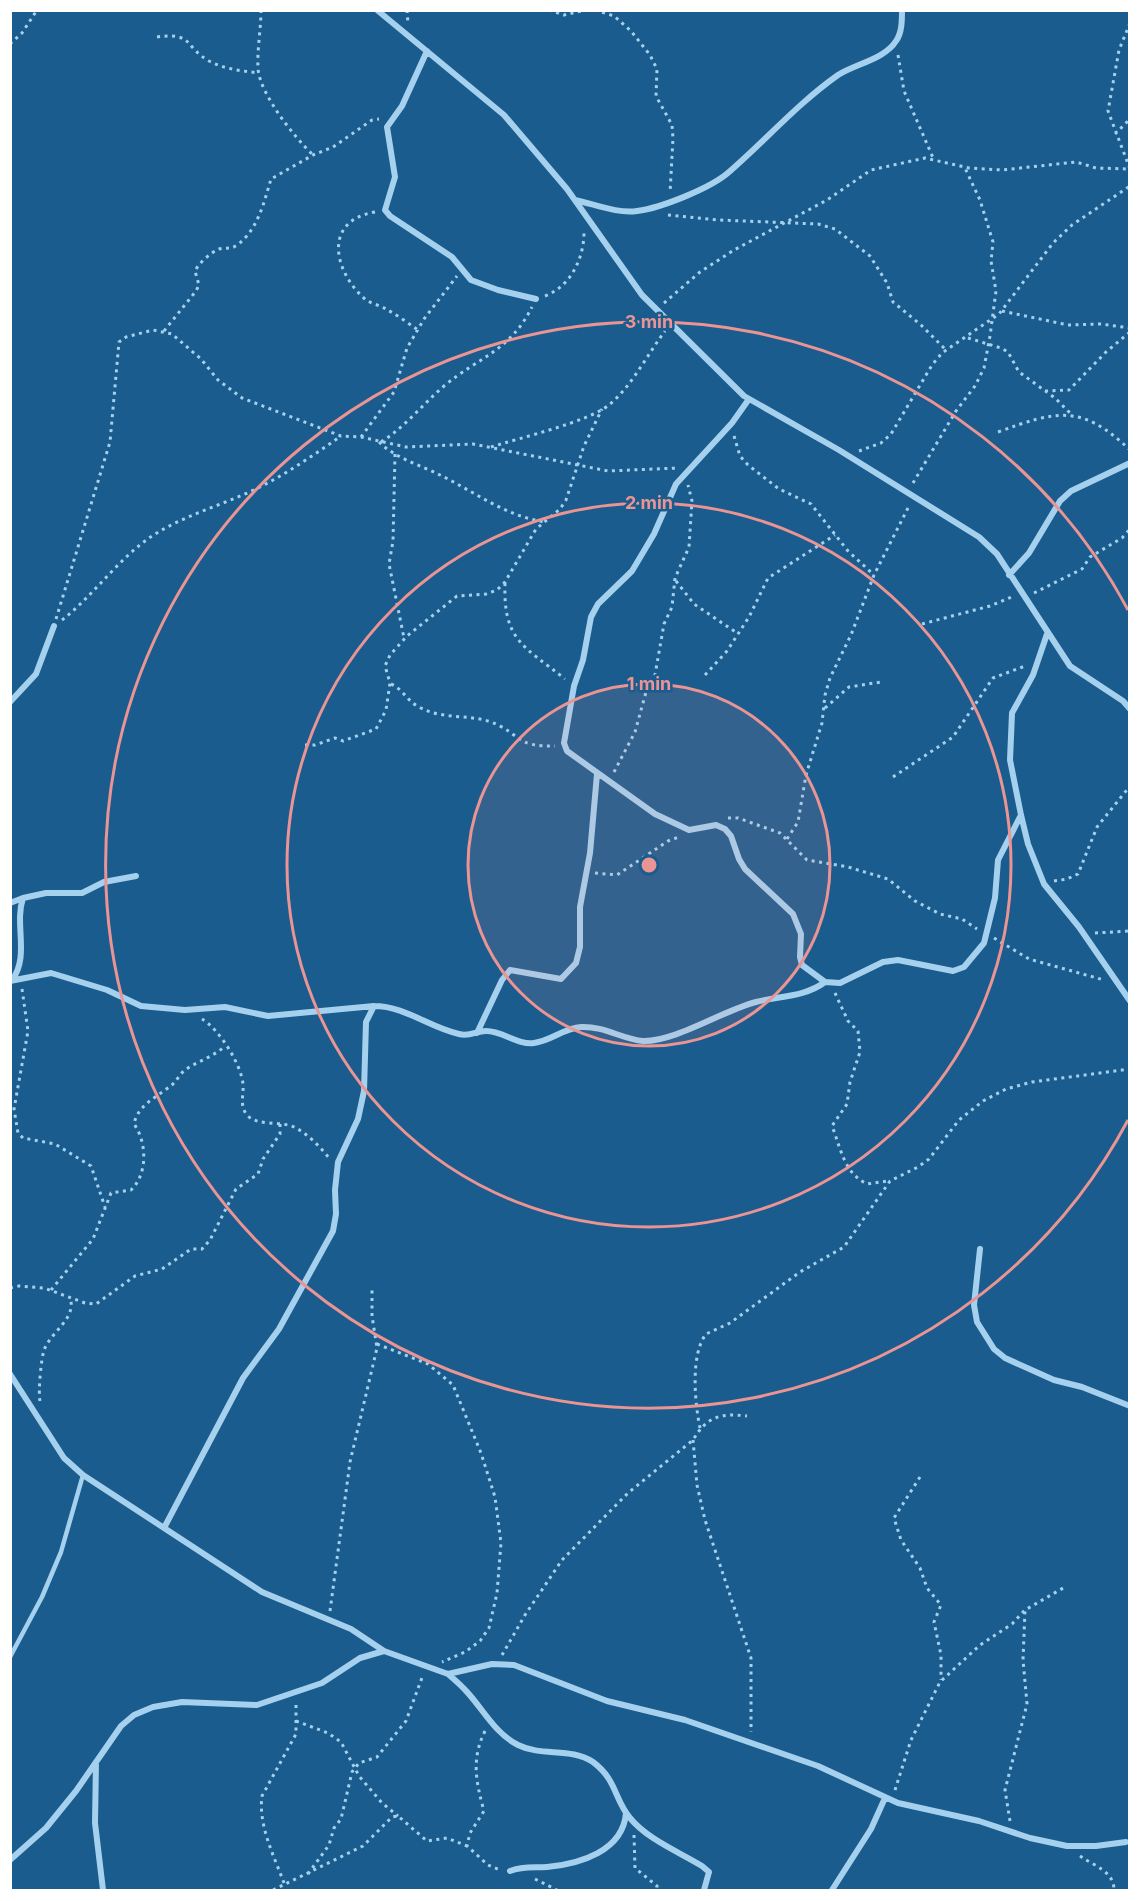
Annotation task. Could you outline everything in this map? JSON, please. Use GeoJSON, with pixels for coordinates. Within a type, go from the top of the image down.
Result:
{"type":"FeatureCollection","features":[{"type":"Feature","properties":{"kind":"street"},"geometry":{"type":"LineString","coordinates":[[376,10],[504,115],[552,168],[655,310],[748,399],[846,455],[979,537],[997,554],[1070,666],[1123,701],[1130,709]]}},
{"type":"Feature","properties":{"kind":"street"},"geometry":{"type":"LineString","coordinates":[[574,200],[622,211],[638,211],[670,201],[710,184],[728,173],[784,118],[838,75],[882,53],[896,42],[901,28],[903,10]]}},
{"type":"Feature","properties":{"kind":"street"},"geometry":{"type":"LineString","coordinates":[[427,51],[402,106],[387,127],[386,135],[395,177],[385,210],[390,216],[452,257],[471,280],[484,286],[536,299]]}},
{"type":"Feature","properties":{"kind":"street"},"geometry":{"type":"LineString","coordinates":[[748,399],[732,423],[676,484],[654,534],[632,571],[598,604],[591,617],[584,660],[574,686],[565,746],[578,761],[655,814],[689,830],[708,825],[725,829],[731,836],[739,859],[745,868],[793,914],[801,934],[802,965],[825,982],[840,983],[883,962],[898,960],[953,971],[964,967],[977,953],[987,934],[998,880],[998,860],[1021,815]]}},
{"type":"Feature","properties":{"kind":"street"},"geometry":{"type":"LineString","coordinates":[[1010,575],[1029,553],[1060,501],[1071,491],[1130,463]]}},
{"type":"Feature","properties":{"kind":"street"},"geometry":{"type":"LineString","coordinates":[[10,702],[36,674],[54,626]]}},
{"type":"Feature","properties":{"kind":"street"},"geometry":{"type":"LineString","coordinates":[[1047,634],[1040,658],[1012,713],[1010,760],[1021,815],[1028,844],[1044,884],[1084,935],[1130,1001]]}},
{"type":"Feature","properties":{"kind":"street"},"geometry":{"type":"LineString","coordinates":[[477,1032],[502,980],[510,970],[561,979],[576,963],[580,947],[581,890],[587,873],[597,774]]}},
{"type":"Feature","properties":{"kind":"street"},"geometry":{"type":"LineString","coordinates":[[10,903],[46,893],[82,893],[104,882],[136,876]]}},
{"type":"Feature","properties":{"kind":"street"},"geometry":{"type":"LineString","coordinates":[[11,981],[20,968],[19,910],[23,898]]}},
{"type":"Feature","properties":{"kind":"street"},"geometry":{"type":"LineString","coordinates":[[11,981],[51,974],[107,990],[141,1006],[196,1010],[225,1007],[268,1016],[295,1016],[385,1006],[406,1012],[458,1034],[469,1036],[487,1031],[512,1040],[532,1043],[549,1040],[578,1027],[592,1027],[643,1041],[652,1040],[755,1002],[815,990],[825,982]]}},
{"type":"Feature","properties":{"kind":"street"},"geometry":{"type":"LineString","coordinates":[[164,1527],[218,1430],[243,1378],[279,1329],[333,1231],[336,1214],[337,1167],[358,1119],[364,1091],[366,1023],[374,1006]]}},
{"type":"Feature","properties":{"kind":"street"},"geometry":{"type":"LineString","coordinates":[[980,1249],[974,1305],[977,1322],[994,1349],[1005,1358],[1054,1380],[1092,1390],[1130,1406]]}},
{"type":"Feature","properties":{"kind":"street"},"geometry":{"type":"LineString","coordinates":[[10,1374],[22,1396],[44,1425],[64,1458],[83,1475],[262,1592],[351,1629],[384,1651],[448,1674],[468,1693],[490,1721],[518,1745],[544,1751],[577,1754],[591,1761],[611,1779],[633,1822],[646,1833],[709,1872],[704,1890]]}},
{"type":"Feature","properties":{"kind":"street"},"geometry":{"type":"LineString","coordinates":[[10,1860],[46,1828],[121,1726],[134,1715],[153,1707],[182,1702],[257,1705],[322,1683],[360,1658],[384,1651]]}},
{"type":"Feature","properties":{"kind":"street"},"geometry":{"type":"LineString","coordinates":[[448,1674],[497,1665],[514,1665],[607,1701],[685,1720],[818,1766],[888,1799],[1067,1846],[1096,1846],[1126,1842]]}},
{"type":"Feature","properties":{"kind":"street"},"geometry":{"type":"LineString","coordinates":[[96,1761],[95,1823],[104,1890]]}},
{"type":"Feature","properties":{"kind":"street"},"geometry":{"type":"LineString","coordinates":[[832,1890],[888,1799]]}},
{"type":"Feature","properties":{"kind":"street"},"geometry":{"type":"LineString","coordinates":[[510,1871],[520,1867],[571,1864],[597,1852],[616,1841],[625,1824],[626,1812]]}},
{"type":"Feature","properties":{"kind":"lane"},"geometry":{"type":"LineString","coordinates":[[10,1657],[42,1597],[60,1552],[83,1475]]}},
{"type":"Feature","properties":{"kind":"path"},"geometry":{"type":"LineString","coordinates":[[10,44],[22,33],[37,10]]}},
{"type":"Feature","properties":{"kind":"path"},"geometry":{"type":"LineString","coordinates":[[261,10],[259,73],[263,87],[284,121],[313,155]]}},
{"type":"Feature","properties":{"kind":"path"},"geometry":{"type":"LineString","coordinates":[[549,10],[564,15],[586,10]]}},
{"type":"Feature","properties":{"kind":"path"},"geometry":{"type":"LineString","coordinates":[[595,10],[614,16],[631,31],[650,55],[657,69],[656,96],[672,125],[670,201]]}},
{"type":"Feature","properties":{"kind":"path"},"geometry":{"type":"LineString","coordinates":[[614,16],[618,10]]}},
{"type":"Feature","properties":{"kind":"path"},"geometry":{"type":"LineString","coordinates":[[655,310],[700,272],[786,221],[827,200],[871,170],[911,160],[934,160],[965,168],[1002,170],[1076,162],[1096,168],[1130,169],[1108,111],[1110,89],[1119,50],[1130,24]]}},
{"type":"Feature","properties":{"kind":"path"},"geometry":{"type":"LineString","coordinates":[[157,37],[176,35],[193,45],[209,61],[238,71],[259,73]]}},
{"type":"Feature","properties":{"kind":"path"},"geometry":{"type":"LineString","coordinates":[[896,42],[904,91],[934,160]]}},
{"type":"Feature","properties":{"kind":"path"},"geometry":{"type":"LineString","coordinates":[[164,331],[196,291],[198,285],[195,271],[199,264],[218,250],[232,249],[238,244],[262,210],[271,179],[313,155],[333,147],[372,120],[393,117]]}},
{"type":"Feature","properties":{"kind":"path"},"geometry":{"type":"LineString","coordinates":[[1115,134],[1130,119]]}},
{"type":"Feature","properties":{"kind":"path"},"geometry":{"type":"LineString","coordinates":[[907,493],[956,411],[975,386],[984,368],[989,343],[996,291],[991,261],[993,242],[980,200],[965,168]]}},
{"type":"Feature","properties":{"kind":"path"},"geometry":{"type":"LineString","coordinates":[[846,455],[874,446],[891,434],[932,365],[946,351],[968,338],[1002,311],[1049,248],[1072,225],[1130,186]]}},
{"type":"Feature","properties":{"kind":"path"},"geometry":{"type":"LineString","coordinates":[[385,210],[357,216],[345,226],[338,240],[341,267],[348,282],[367,302],[389,310],[418,330]]}},
{"type":"Feature","properties":{"kind":"path"},"geometry":{"type":"LineString","coordinates":[[661,214],[719,220],[786,221],[818,224],[836,229],[870,256],[887,283],[893,302],[921,325],[946,351]]}},
{"type":"Feature","properties":{"kind":"path"},"geometry":{"type":"LineString","coordinates":[[380,442],[400,430],[464,370],[500,350],[524,323],[536,299],[560,286],[582,257],[585,215]]}},
{"type":"Feature","properties":{"kind":"path"},"geometry":{"type":"LineString","coordinates":[[361,437],[394,392],[402,360],[418,330],[462,270]]}},
{"type":"Feature","properties":{"kind":"path"},"geometry":{"type":"LineString","coordinates":[[1002,311],[1068,324],[1101,324],[1130,330]]}},
{"type":"Feature","properties":{"kind":"path"},"geometry":{"type":"LineString","coordinates":[[490,448],[548,430],[602,409],[619,395],[669,324]]}},
{"type":"Feature","properties":{"kind":"path"},"geometry":{"type":"LineString","coordinates":[[1044,391],[1069,390],[1130,330]]}},
{"type":"Feature","properties":{"kind":"path"},"geometry":{"type":"LineString","coordinates":[[54,626],[110,442],[119,342],[138,334],[164,331],[191,350],[218,380],[242,398],[341,436],[361,437],[406,447],[473,444],[578,463],[597,470],[621,472],[691,466]]}},
{"type":"Feature","properties":{"kind":"path"},"geometry":{"type":"LineString","coordinates":[[968,338],[989,343],[1008,352],[1019,372],[1072,414],[1120,441],[1130,450]]}},
{"type":"Feature","properties":{"kind":"path"},"geometry":{"type":"LineString","coordinates":[[305,745],[315,745],[335,738],[343,741],[376,729],[384,717],[390,683],[385,666],[387,659],[405,640],[457,596],[486,594],[497,590],[505,582],[536,530],[560,509],[566,500],[578,463],[602,409]]}},
{"type":"Feature","properties":{"kind":"path"},"geometry":{"type":"LineString","coordinates":[[998,432],[1044,417],[1072,414]]}},
{"type":"Feature","properties":{"kind":"path"},"geometry":{"type":"LineString","coordinates":[[732,423],[740,456],[748,465],[779,489],[811,504],[836,535],[874,575]]}},
{"type":"Feature","properties":{"kind":"path"},"geometry":{"type":"LineString","coordinates":[[54,626],[82,604],[131,551],[151,537],[174,522],[262,486],[341,436]]}},
{"type":"Feature","properties":{"kind":"path"},"geometry":{"type":"LineString","coordinates":[[380,442],[395,454],[495,506],[530,520],[546,522]]}},
{"type":"Feature","properties":{"kind":"path"},"geometry":{"type":"LineString","coordinates":[[395,454],[393,541],[389,564],[405,640]]}},
{"type":"Feature","properties":{"kind":"path"},"geometry":{"type":"LineString","coordinates":[[604,779],[618,769],[635,732],[646,692],[655,675],[664,624],[672,607],[675,578],[689,540],[692,501],[683,475]]}},
{"type":"Feature","properties":{"kind":"path"},"geometry":{"type":"LineString","coordinates":[[787,839],[798,822],[806,775],[822,723],[830,678],[867,598],[874,575],[914,497]]}},
{"type":"Feature","properties":{"kind":"path"},"geometry":{"type":"LineString","coordinates":[[922,624],[990,606],[1069,577],[1082,569],[1090,557],[1122,538],[1130,529]]}},
{"type":"Feature","properties":{"kind":"path"},"geometry":{"type":"LineString","coordinates":[[705,675],[727,651],[749,617],[768,578],[836,535]]}},
{"type":"Feature","properties":{"kind":"path"},"geometry":{"type":"LineString","coordinates":[[675,578],[677,587],[694,604],[738,633]]}},
{"type":"Feature","properties":{"kind":"path"},"geometry":{"type":"LineString","coordinates":[[505,582],[505,614],[515,638],[574,686]]}},
{"type":"Feature","properties":{"kind":"path"},"geometry":{"type":"LineString","coordinates":[[893,777],[953,737],[993,678],[1016,671],[1040,658]]}},
{"type":"Feature","properties":{"kind":"path"},"geometry":{"type":"LineString","coordinates":[[823,710],[849,687],[881,682]]}},
{"type":"Feature","properties":{"kind":"path"},"geometry":{"type":"LineString","coordinates":[[390,683],[400,688],[418,707],[430,712],[491,722],[527,745],[565,746]]}},
{"type":"Feature","properties":{"kind":"path"},"geometry":{"type":"LineString","coordinates":[[1044,884],[1078,874],[1097,827],[1130,786]]}},
{"type":"Feature","properties":{"kind":"path"},"geometry":{"type":"LineString","coordinates":[[708,825],[726,818],[738,818],[780,833],[807,860],[848,867],[888,879],[915,901],[940,914],[962,919],[1029,959],[1120,986]]}},
{"type":"Feature","properties":{"kind":"path"},"geometry":{"type":"LineString","coordinates":[[587,873],[617,875],[689,830]]}},
{"type":"Feature","properties":{"kind":"path"},"geometry":{"type":"LineString","coordinates":[[1084,935],[1130,931]]}},
{"type":"Feature","properties":{"kind":"path"},"geometry":{"type":"LineString","coordinates":[[20,979],[28,1031],[12,1113],[18,1133],[22,1138],[55,1144],[91,1166],[106,1210]]}},
{"type":"Feature","properties":{"kind":"path"},"geometry":{"type":"LineString","coordinates":[[825,982],[838,997],[848,1021],[858,1031],[861,1038],[860,1052],[850,1082],[847,1104],[832,1126],[841,1152],[854,1175],[867,1184],[890,1181],[918,1167],[929,1159],[959,1120],[983,1101],[1006,1089],[1062,1077],[1130,1069]]}},
{"type":"Feature","properties":{"kind":"path"},"geometry":{"type":"LineString","coordinates":[[196,1010],[219,1032],[242,1078],[243,1108],[248,1117],[257,1121],[279,1122],[305,1134],[337,1167]]}},
{"type":"Feature","properties":{"kind":"path"},"geometry":{"type":"LineString","coordinates":[[51,1290],[93,1239],[111,1193],[131,1190],[143,1172],[140,1134],[134,1124],[136,1116],[150,1100],[172,1085],[183,1072],[213,1057],[225,1046]]}},
{"type":"Feature","properties":{"kind":"path"},"geometry":{"type":"LineString","coordinates":[[10,1288],[19,1286],[51,1290],[85,1303],[96,1304],[135,1276],[162,1269],[191,1249],[202,1249],[210,1240],[236,1189],[258,1174],[263,1159],[280,1134],[279,1122]]}},
{"type":"Feature","properties":{"kind":"path"},"geometry":{"type":"LineString","coordinates":[[700,1428],[695,1378],[702,1340],[706,1334],[730,1323],[800,1272],[844,1246],[890,1181]]}},
{"type":"Feature","properties":{"kind":"path"},"geometry":{"type":"LineString","coordinates":[[328,1618],[350,1462],[377,1344],[372,1316],[372,1288]]}},
{"type":"Feature","properties":{"kind":"path"},"geometry":{"type":"LineString","coordinates":[[44,1425],[38,1392],[43,1354],[72,1311],[70,1297]]}},
{"type":"Feature","properties":{"kind":"path"},"geometry":{"type":"LineString","coordinates":[[308,1874],[328,1845],[334,1828],[341,1819],[347,1785],[356,1766],[362,1761],[377,1757],[406,1721],[427,1666],[465,1652],[480,1641],[489,1628],[497,1593],[501,1543],[495,1497],[481,1453],[453,1385],[428,1364],[377,1344]]}},
{"type":"Feature","properties":{"kind":"path"},"geometry":{"type":"LineString","coordinates":[[497,1665],[525,1615],[562,1560],[628,1493],[693,1440],[700,1428],[715,1416],[726,1414],[747,1416]]}},
{"type":"Feature","properties":{"kind":"path"},"geometry":{"type":"LineString","coordinates":[[693,1440],[697,1485],[705,1520],[751,1658],[750,1743]]}},
{"type":"Feature","properties":{"kind":"path"},"geometry":{"type":"LineString","coordinates":[[888,1799],[911,1740],[940,1682],[942,1664],[934,1622],[941,1605],[927,1588],[920,1568],[901,1540],[894,1518],[920,1477]]}},
{"type":"Feature","properties":{"kind":"path"},"geometry":{"type":"LineString","coordinates":[[940,1682],[980,1645],[1012,1624],[1026,1610],[1065,1587]]}},
{"type":"Feature","properties":{"kind":"path"},"geometry":{"type":"LineString","coordinates":[[1012,1831],[1005,1790],[1028,1704],[1023,1660],[1026,1610]]}},
{"type":"Feature","properties":{"kind":"path"},"geometry":{"type":"LineString","coordinates":[[284,1883],[274,1853],[266,1840],[261,1803],[262,1796],[296,1734],[295,1703],[300,1692]]}},
{"type":"Feature","properties":{"kind":"path"},"geometry":{"type":"LineString","coordinates":[[296,1721],[328,1733],[341,1742],[360,1776],[382,1803],[427,1841],[447,1838],[467,1846],[488,1865],[535,1879],[557,1890]]}},
{"type":"Feature","properties":{"kind":"path"},"geometry":{"type":"LineString","coordinates":[[467,1846],[467,1840],[484,1811],[475,1777],[478,1747],[490,1721]]}},
{"type":"Feature","properties":{"kind":"path"},"geometry":{"type":"LineString","coordinates":[[273,1890],[280,1889],[284,1883],[308,1874],[363,1846],[385,1823],[398,1816]]}},
{"type":"Feature","properties":{"kind":"path"},"geometry":{"type":"LineString","coordinates":[[633,1822],[633,1864],[638,1872],[657,1886],[657,1890]]}},
{"type":"Feature","properties":{"kind":"path"},"geometry":{"type":"LineString","coordinates":[[1067,1846],[1109,1875],[1114,1882],[1114,1890]]}}]}
